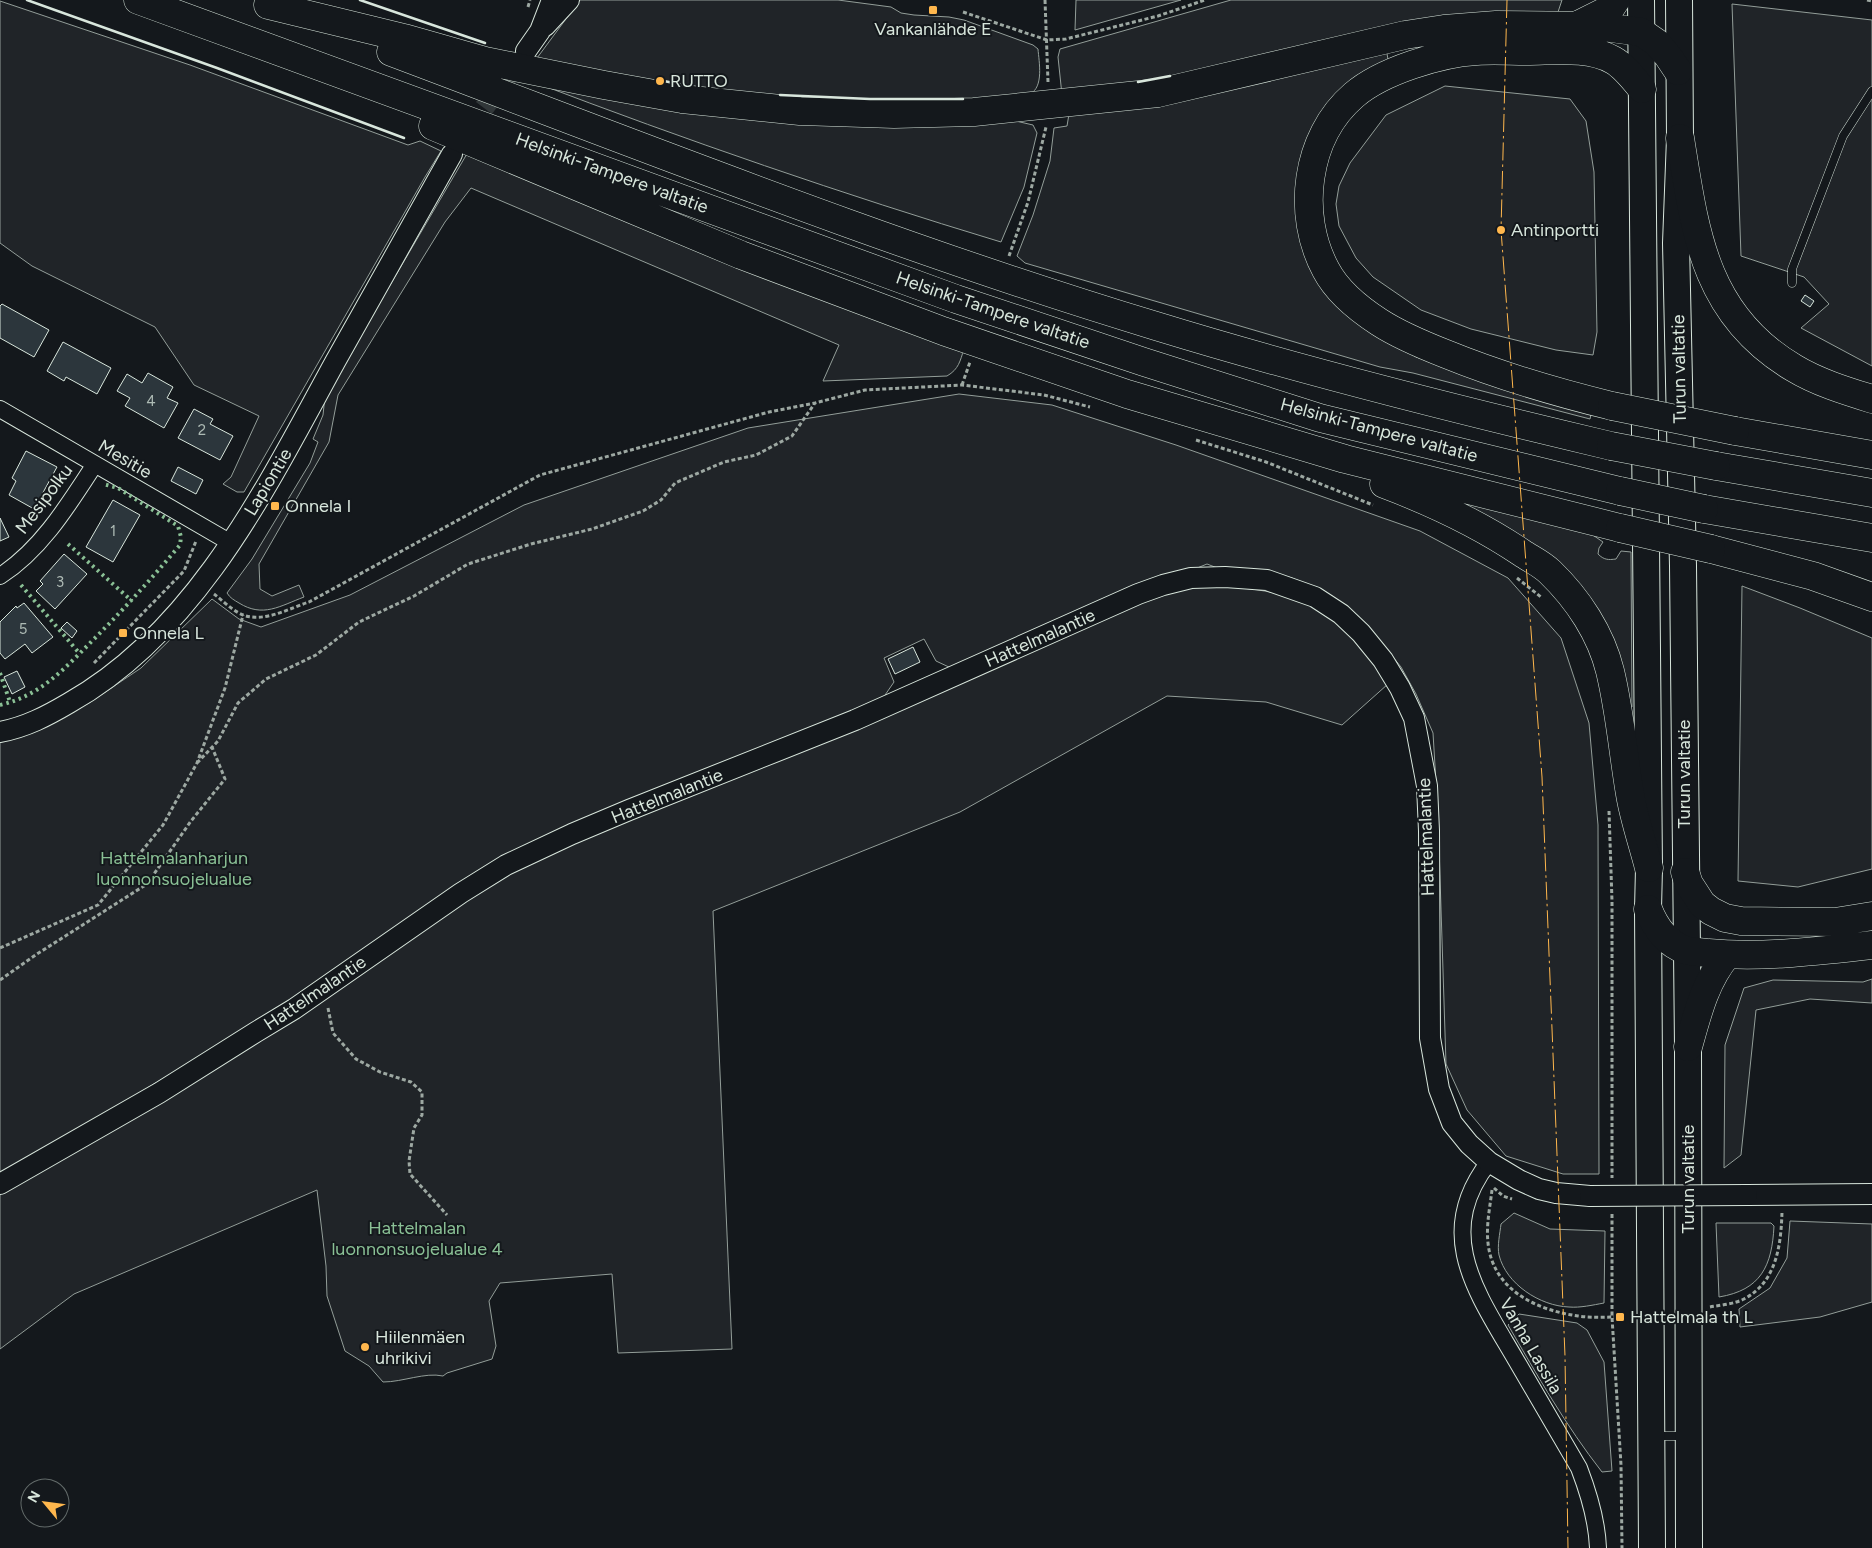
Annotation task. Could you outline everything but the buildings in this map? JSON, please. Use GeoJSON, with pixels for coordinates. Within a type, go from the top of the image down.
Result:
{"type":"FeatureCollection","features":[{"type":"Feature","properties":{"kind":"highway","name":"Helsinki-Tampere valtatie"},"geometry":{"type":"LineString","coordinates":[[138,0],[956,299],[1320,418],[1620,491],[1704,509],[1872,538]]}},
{"type":"Feature","properties":{"kind":"highway","name":"Helsinki-Tampere valtatie"},"geometry":{"type":"LineString","coordinates":[[261,3],[795,204],[967,265],[1154,326],[1330,377],[1611,446],[1872,493]]}},
{"type":"Feature","properties":{"kind":"highway"},"geometry":{"type":"LineString","coordinates":[[261,3],[404,38],[485,61],[604,86],[682,98],[800,111],[894,114],[974,112],[1158,93],[1405,34],[1496,25],[1596,26],[1641,17],[1678,71]]}},
{"type":"Feature","properties":{"kind":"highway"},"geometry":{"type":"LineString","coordinates":[[1576,26],[1613,4]]}},
{"type":"Feature","properties":{"kind":"highway","name":"Turun valtatie"},"geometry":{"type":"LineString","coordinates":[[1679,11],[1680,138],[1676,243],[1683,566],[1685,950],[1688,1047],[1689,1548]]}},
{"type":"Feature","properties":{"kind":"highway","name":"Turun valtatie"},"geometry":{"type":"LineString","coordinates":[[1641,17],[1649,868],[1652,1548]]}},
{"type":"Feature","properties":{"kind":"highway"},"geometry":{"type":"LineString","coordinates":[[1642,89],[1613,60],[1580,51],[1476,51],[1436,58],[1389,73],[1355,94],[1341,108],[1329,124],[1318,145],[1311,173],[1309,220],[1314,241],[1326,270],[1336,285],[1363,311],[1380,323],[1419,343],[1530,385],[1612,406],[1872,456]]}},
{"type":"Feature","properties":{"kind":"highway"},"geometry":{"type":"LineString","coordinates":[[320,67],[345,89],[741,255],[943,330],[1127,394],[1345,459],[1711,549],[1814,576],[1872,597]]}},
{"type":"Feature","properties":{"kind":"highway"},"geometry":{"type":"LineString","coordinates":[[1680,138],[1692,216],[1706,263],[1718,290],[1738,323],[1768,350],[1795,369],[1872,399]]}},
{"type":"Feature","properties":{"kind":"highway"},"geometry":{"type":"LineString","coordinates":[[1345,459],[1368,478],[1449,511],[1510,545],[1549,571],[1575,600],[1594,628],[1610,670],[1620,719],[1630,796],[1649,868]]}},
{"type":"Feature","properties":{"kind":"highway"},"geometry":{"type":"LineString","coordinates":[[1685,872],[1689,884],[1702,904],[1725,918],[1741,921],[1835,922],[1872,916]]}},
{"type":"Feature","properties":{"kind":"highway"},"geometry":{"type":"LineString","coordinates":[[1648,909],[1661,934],[1685,950],[1727,955],[1776,954],[1872,945]]}},
{"type":"Feature","properties":{"kind":"highway"},"geometry":{"type":"LineString","coordinates":[[1688,1047],[1702,999],[1712,974],[1727,955]]}},
{"type":"Feature","properties":{"kind":"street"},"geometry":{"type":"LineString","coordinates":[[540,31],[552,0]]}},
{"type":"Feature","properties":{"kind":"street"},"geometry":{"type":"LineString","coordinates":[[526,52],[540,31],[569,0]]}},
{"type":"Feature","properties":{"kind":"street","name":"Lapiontie"},"geometry":{"type":"LineString","coordinates":[[0,732],[20,728],[95,689],[128,662],[163,629],[200,584],[231,542],[268,485],[452,154]]}},
{"type":"Feature","properties":{"kind":"street","name":"Mesitie"},"geometry":{"type":"LineString","coordinates":[[0,409],[231,542]]}},
{"type":"Feature","properties":{"kind":"street","name":"Mesipolku"},"geometry":{"type":"LineString","coordinates":[[0,576],[18,565],[54,524],[95,464]]}},
{"type":"Feature","properties":{"kind":"street","name":"Hattelmalantie"},"geometry":{"type":"LineString","coordinates":[[0,1184],[159,1092],[324,988],[461,893],[506,865],[572,834],[855,720],[1138,594],[1191,578],[1225,577],[1268,580],[1315,597],[1340,614],[1361,633],[1383,660],[1400,688],[1414,718],[1427,786],[1430,1038],[1439,1089],[1452,1123],[1469,1144],[1489,1162],[1519,1180],[1539,1189],[1556,1193],[1590,1196],[1872,1194]]}},
{"type":"Feature","properties":{"kind":"street","name":"Vanha Lassila"},"geometry":{"type":"LineString","coordinates":[[1489,1162],[1479,1174],[1468,1197],[1463,1214],[1462,1240],[1467,1266],[1483,1304],[1579,1468],[1589,1493],[1598,1537],[1598,1548]]}},
{"type":"Feature","properties":{"kind":"lane"},"geometry":{"type":"LineString","coordinates":[[1792,283],[1792,269],[1843,136],[1872,91]]}},
{"type":"Feature","properties":{"kind":"lane"},"geometry":{"type":"LineString","coordinates":[[1651,1436],[1688,1436]]}},
{"type":"Feature","properties":{"kind":"path"},"geometry":{"type":"LineString","coordinates":[[1045,0],[1048,84]]}},
{"type":"Feature","properties":{"kind":"path"},"geometry":{"type":"LineString","coordinates":[[963,12],[1047,40],[1066,39],[1158,16],[1205,0]]}},
{"type":"Feature","properties":{"kind":"path"},"geometry":{"type":"LineString","coordinates":[[1867,0],[1872,1]]}},
{"type":"Feature","properties":{"kind":"path"},"geometry":{"type":"LineString","coordinates":[[1009,256],[1028,202],[1046,125]]}},
{"type":"Feature","properties":{"kind":"path"},"geometry":{"type":"LineString","coordinates":[[962,385],[971,361]]}},
{"type":"Feature","properties":{"kind":"path"},"geometry":{"type":"LineString","coordinates":[[184,571],[242,615],[254,618],[270,615],[309,602],[540,475],[769,412],[816,403],[865,390],[962,385],[1044,395],[1098,409]]}},
{"type":"Feature","properties":{"kind":"path"},"geometry":{"type":"LineString","coordinates":[[197,763],[218,741],[238,703],[266,680],[316,655],[359,622],[414,596],[468,564],[531,544],[592,529],[643,511],[661,500],[675,483],[724,462],[756,455],[792,436],[816,403]]}},
{"type":"Feature","properties":{"kind":"path"},"geometry":{"type":"LineString","coordinates":[[1192,438],[1266,462],[1379,507]]}},
{"type":"Feature","properties":{"kind":"path"},"geometry":{"type":"LineString","coordinates":[[88,669],[184,571],[204,526]]}},
{"type":"Feature","properties":{"kind":"path"},"geometry":{"type":"LineString","coordinates":[[1512,574],[1545,600]]}},
{"type":"Feature","properties":{"kind":"path"},"geometry":{"type":"LineString","coordinates":[[0,948],[98,905],[163,824],[197,763],[225,688],[242,615]]}},
{"type":"Feature","properties":{"kind":"path"},"geometry":{"type":"LineString","coordinates":[[0,980],[37,954],[147,884],[191,821],[225,780],[212,747]]}},
{"type":"Feature","properties":{"kind":"path"},"geometry":{"type":"LineString","coordinates":[[1609,807],[1612,902],[1612,1178]]}},
{"type":"Feature","properties":{"kind":"path"},"geometry":{"type":"LineString","coordinates":[[324,988],[333,1033],[356,1059],[380,1072],[411,1082],[422,1092],[422,1115],[414,1128],[408,1161],[410,1174],[447,1215]]}},
{"type":"Feature","properties":{"kind":"path"},"geometry":{"type":"LineString","coordinates":[[1492,1187],[1488,1243],[1496,1271],[1503,1281],[1526,1299],[1549,1311],[1580,1316],[1620,1317]]}},
{"type":"Feature","properties":{"kind":"path"},"geometry":{"type":"LineString","coordinates":[[1612,1208],[1612,1317],[1621,1466],[1622,1548]]}},
{"type":"Feature","properties":{"kind":"path"},"geometry":{"type":"LineString","coordinates":[[1710,1306],[1744,1299],[1762,1285],[1778,1257],[1781,1240],[1782,1211]]}},
{"type":"Feature","properties":{"kind":"green space"},"geometry":{"type":"Polygon","coordinates":[[[580,0],[838,0],[891,7],[901,13],[914,15],[949,17],[964,20],[1033,45],[1038,49],[1039,80],[1034,91],[1030,94],[1010,99],[824,98],[705,88],[537,58],[580,0]]]}},
{"type":"Feature","properties":{"kind":"green space"},"geometry":{"type":"Polygon","coordinates":[[[1076,0],[1181,0],[1075,30],[1076,0]]]}},
{"type":"Feature","properties":{"kind":"green space"},"geometry":{"type":"Polygon","coordinates":[[[1231,0],[1562,0],[1558,12],[1062,95],[1058,57],[1060,49],[1231,0]]]}},
{"type":"Feature","properties":{"kind":"green space"},"geometry":{"type":"Polygon","coordinates":[[[0,1],[190,65],[408,145],[420,141],[441,151],[244,492],[237,492],[223,484],[231,477],[259,416],[194,385],[155,327],[32,266],[0,243],[0,1]]]}},
{"type":"Feature","properties":{"kind":"green space"},"geometry":{"type":"Polygon","coordinates":[[[1732,4],[1872,20],[1872,366],[1801,328],[1829,304],[1804,277],[1741,256],[1732,4]]]}},
{"type":"Feature","properties":{"kind":"green space"},"geometry":{"type":"Polygon","coordinates":[[[1386,48],[1389,65],[1368,75],[1298,196],[1366,326],[1416,357],[1592,410],[1590,419],[1413,373],[1380,367],[1025,263],[1017,256],[1033,215],[1050,161],[1054,128],[1067,126],[1069,114],[1386,48]]]}},
{"type":"Feature","properties":{"kind":"green space"},"geometry":{"type":"Polygon","coordinates":[[[531,81],[1007,119],[1033,125],[1037,133],[1024,187],[1001,242],[764,166],[531,81]]]}},
{"type":"Feature","properties":{"kind":"green space"},"geometry":{"type":"Polygon","coordinates":[[[1445,86],[1570,99],[1586,121],[1594,172],[1597,332],[1593,355],[1556,350],[1471,329],[1421,310],[1373,277],[1356,258],[1339,226],[1336,204],[1339,186],[1350,163],[1386,115],[1445,86]]]}},
{"type":"Feature","properties":{"kind":"green space"},"geometry":{"type":"Polygon","coordinates":[[[468,152],[964,349],[957,368],[947,376],[823,381],[839,345],[471,188],[445,222],[338,395],[329,442],[259,564],[260,589],[272,596],[299,585],[304,597],[279,607],[264,610],[256,610],[234,600],[227,593],[252,559],[310,463],[318,442],[313,439],[323,415],[325,396],[468,152]]]}},
{"type":"Feature","properties":{"kind":"green space","name":"Hattelmalanharjun luonnonsuojelualue"},"geometry":{"type":"Polygon","coordinates":[[[959,394],[1052,405],[1176,445],[1420,531],[1508,578],[1561,638],[1589,723],[1598,825],[1599,1174],[1563,1174],[1506,1156],[1467,1110],[1446,1064],[1438,815],[1433,733],[1416,694],[1401,667],[1384,646],[1316,588],[1292,578],[1267,571],[1220,569],[1207,564],[951,668],[936,661],[924,639],[884,658],[894,682],[883,698],[566,827],[214,1048],[99,1117],[0,1173],[0,740],[24,736],[89,703],[141,668],[212,599],[239,619],[261,627],[350,595],[524,505],[748,428],[959,394]]]}},
{"type":"Feature","properties":{"kind":"green space"},"geometry":{"type":"Polygon","coordinates":[[[1449,495],[1581,527],[1603,542],[1598,554],[1606,559],[1616,559],[1621,551],[1631,552],[1632,707],[1627,706],[1607,640],[1449,495]]]}},
{"type":"Feature","properties":{"kind":"green space","name":"Hattelmalan luonnonsuojelualue 4"},"geometry":{"type":"Polygon","coordinates":[[[1213,586],[1265,591],[1282,595],[1298,600],[1329,615],[1349,632],[1388,684],[1342,725],[1266,702],[1167,696],[960,812],[713,911],[732,1349],[618,1353],[612,1274],[500,1283],[489,1301],[496,1346],[492,1359],[447,1373],[443,1376],[429,1375],[383,1382],[369,1366],[345,1351],[327,1296],[326,1266],[317,1190],[74,1294],[0,1349],[0,1193],[437,918],[508,874],[574,843],[1129,607],[1185,588],[1213,586]]]}},
{"type":"Feature","properties":{"kind":"green space"},"geometry":{"type":"Polygon","coordinates":[[[1742,586],[1872,638],[1872,869],[1798,887],[1738,881],[1742,586]]]}},
{"type":"Feature","properties":{"kind":"green space"},"geometry":{"type":"Polygon","coordinates":[[[1872,979],[1872,1003],[1810,999],[1756,1010],[1741,1155],[1724,1168],[1725,1045],[1744,988],[1773,980],[1863,982],[1872,979]]]}},
{"type":"Feature","properties":{"kind":"green space"},"geometry":{"type":"Polygon","coordinates":[[[1514,1213],[1550,1229],[1605,1231],[1604,1303],[1578,1307],[1558,1306],[1536,1298],[1517,1284],[1503,1266],[1498,1248],[1501,1224],[1514,1213]]]}},
{"type":"Feature","properties":{"kind":"green space"},"geometry":{"type":"Polygon","coordinates":[[[1790,1221],[1872,1224],[1872,1302],[1820,1317],[1740,1327],[1739,1309],[1770,1288],[1787,1258],[1790,1221]]]}},
{"type":"Feature","properties":{"kind":"green space"},"geometry":{"type":"Polygon","coordinates":[[[1716,1223],[1771,1223],[1774,1226],[1770,1253],[1767,1264],[1761,1274],[1745,1289],[1719,1297],[1716,1223]]]}},
{"type":"Feature","properties":{"kind":"green space"},"geometry":{"type":"Polygon","coordinates":[[[1519,1314],[1577,1323],[1587,1330],[1604,1362],[1612,1471],[1602,1472],[1589,1455],[1530,1363],[1508,1325],[1519,1314]]]}},
{"type":"Feature","properties":{"kind":"tunnel"},"geometry":{"type":"LineString","coordinates":[[466,132],[522,57]]}},
{"type":"Feature","properties":{"kind":"hedge"},"geometry":{"type":"LineString","coordinates":[[0,705],[28,695],[52,679],[128,604],[180,545],[181,537],[178,526],[118,488],[103,484]]}},
{"type":"Feature","properties":{"kind":"hedge"},"geometry":{"type":"LineString","coordinates":[[68,544],[132,601]]}},
{"type":"Feature","properties":{"kind":"hedge"},"geometry":{"type":"LineString","coordinates":[[21,585],[80,654]]}},
{"type":"Feature","properties":{"kind":"hedge"},"geometry":{"type":"LineString","coordinates":[[0,673],[10,702]]}},
{"type":"Feature","properties":{"kind":"wall"},"geometry":{"type":"LineString","coordinates":[[27,0],[404,138]]}},
{"type":"Feature","properties":{"kind":"wall"},"geometry":{"type":"LineString","coordinates":[[360,0],[485,43]]}},
{"type":"Feature","properties":{"kind":"wall"},"geometry":{"type":"LineString","coordinates":[[1138,82],[1170,76]]}},
{"type":"Feature","properties":{"kind":"wall"},"geometry":{"type":"LineString","coordinates":[[664,81],[688,86]]}},
{"type":"Feature","properties":{"kind":"wall"},"geometry":{"type":"LineString","coordinates":[[780,95],[870,99],[963,99]]}},
{"type":"Feature","properties":{"kind":"power"},"geometry":{"type":"LineString","coordinates":[[1507,0],[1501,230],[1542,777],[1565,1356],[1568,1548]]}},
{"type":"Feature","properties":{"kind":"place","name":"Vankanlähde E"},"geometry":{"type":"Point","coordinates":[933,10]}},
{"type":"Feature","properties":{"kind":"place","name":"RUTTO"},"geometry":{"type":"Point","coordinates":[660,81]}},
{"type":"Feature","properties":{"kind":"place","name":"Antinportti"},"geometry":{"type":"Point","coordinates":[1501,230]}},
{"type":"Feature","properties":{"kind":"place","name":"Onnela I"},"geometry":{"type":"Point","coordinates":[275,506]}},
{"type":"Feature","properties":{"kind":"place","name":"Onnela L"},"geometry":{"type":"Point","coordinates":[123,633]}},
{"type":"Feature","properties":{"kind":"place","name":"Hattelmala th L"},"geometry":{"type":"Point","coordinates":[1620,1317]}},
{"type":"Feature","properties":{"kind":"place","name":"Hiilenmäen uhrikivi"},"geometry":{"type":"Point","coordinates":[365,1347]}}]}
